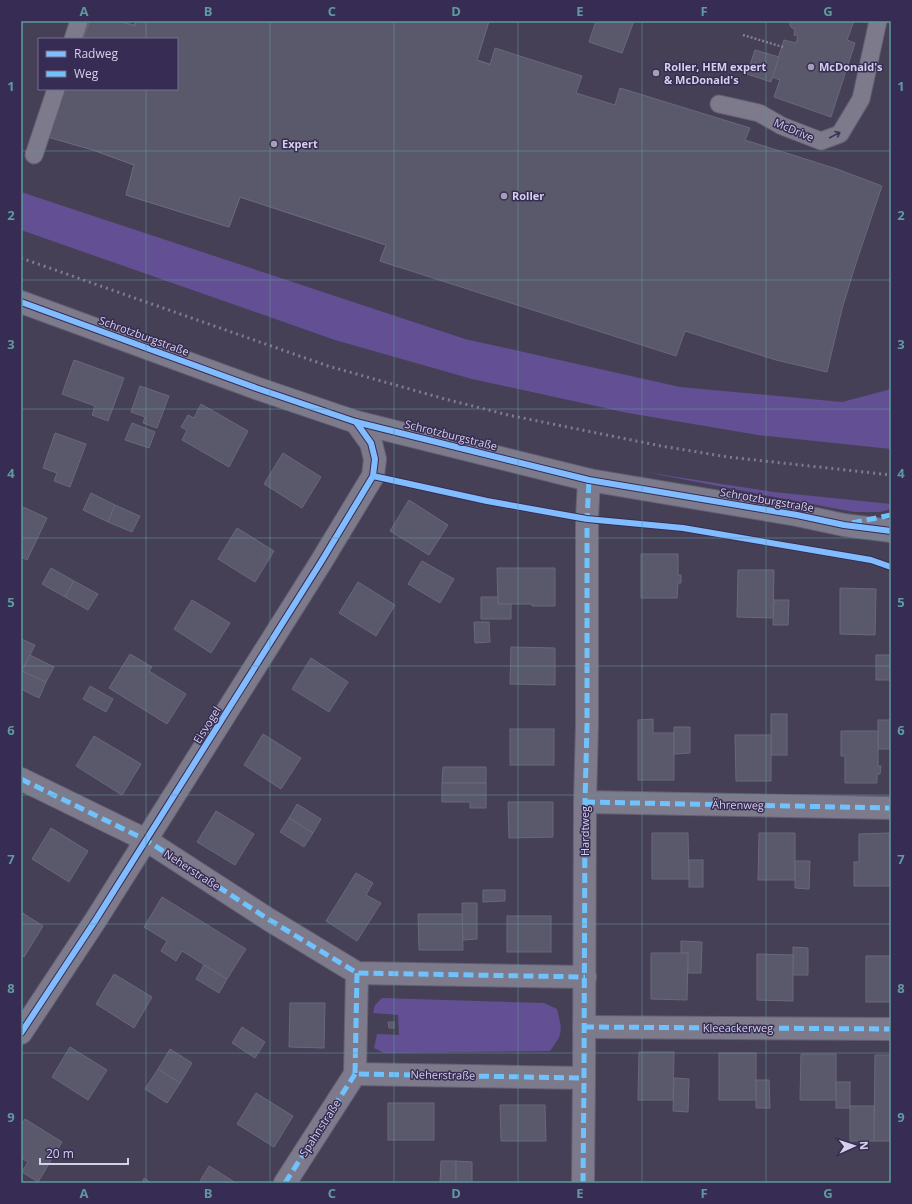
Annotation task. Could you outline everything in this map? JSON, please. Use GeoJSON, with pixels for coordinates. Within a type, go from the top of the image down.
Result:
{"type":"FeatureCollection","features":[{"type":"Feature","properties":{"kind":"street","name":"Schrotzburgstraße"},"geometry":{"type":"LineString","coordinates":[[21,302],[256,388],[356,422],[589,480],[790,514],[844,525],[891,531]]}},
{"type":"Feature","properties":{"kind":"street","name":"Eisvogel"},"geometry":{"type":"LineString","coordinates":[[21,1033],[95,921],[321,562],[373,476],[375,459],[371,443],[356,422]]}},
{"type":"Feature","properties":{"kind":"street","name":"Hardtweg"},"geometry":{"type":"LineString","coordinates":[[583,1183],[585,802],[587,724],[587,519],[589,480]]}},
{"type":"Feature","properties":{"kind":"street","name":"Neherstraße"},"geometry":{"type":"LineString","coordinates":[[21,779],[146,840],[268,919],[357,973]]}},
{"type":"Feature","properties":{"kind":"street","name":"Ährenweg"},"geometry":{"type":"LineString","coordinates":[[585,802],[891,808]]}},
{"type":"Feature","properties":{"kind":"street"},"geometry":{"type":"LineString","coordinates":[[355,1074],[357,973],[585,976]]}},
{"type":"Feature","properties":{"kind":"street","name":"Kleeackerweg"},"geometry":{"type":"LineString","coordinates":[[584,1027],[891,1029]]}},
{"type":"Feature","properties":{"kind":"street","name":"Neherstraße"},"geometry":{"type":"LineString","coordinates":[[355,1074],[584,1078]]}},
{"type":"Feature","properties":{"kind":"street","name":"Spahnstraße"},"geometry":{"type":"LineString","coordinates":[[285,1183],[355,1074]]}},
{"type":"Feature","properties":{"kind":"lane"},"geometry":{"type":"LineString","coordinates":[[73,38],[79,21]]}},
{"type":"Feature","properties":{"kind":"lane","name":"McDrive"},"geometry":{"type":"LineString","coordinates":[[719,104],[759,113],[782,126],[821,141],[840,134],[861,98],[878,21]]}},
{"type":"Feature","properties":{"kind":"lane"},"geometry":{"type":"LineString","coordinates":[[34,155],[56,90]]}},
{"type":"Feature","properties":{"kind":"path"},"geometry":{"type":"LineString","coordinates":[[743,35],[783,46]]}},
{"type":"Feature","properties":{"kind":"shaded area"},"geometry":{"type":"Polygon","coordinates":[[[21,192],[465,339],[680,387],[842,402],[891,389],[891,449],[758,435],[628,413],[472,379],[335,340],[21,230],[21,192]]]}},
{"type":"Feature","properties":{"kind":"shaded area"},"geometry":{"type":"Polygon","coordinates":[[[645,472],[774,492],[891,504],[891,509],[880,512],[854,512],[645,472]]]}},
{"type":"Feature","properties":{"kind":"shaded area"},"geometry":{"type":"Polygon","coordinates":[[[382,998],[544,1003],[557,1009],[561,1031],[558,1040],[550,1051],[384,1053],[374,1048],[377,1034],[399,1035],[398,1015],[373,1013],[375,1005],[382,998]]]}},
{"type":"Feature","properties":{"kind":"building","name":"Expert"},"geometry":{"type":"Polygon","coordinates":[[[89,21],[120,21],[134,25],[136,21],[489,21],[477,60],[502,68],[444,252],[407,244],[399,267],[380,261],[386,245],[240,197],[229,227],[126,195],[134,165],[93,150],[48,137],[65,90],[178,90],[178,38],[82,38],[89,21]]]}},
{"type":"Feature","properties":{"kind":"building","name":"Roller"},"geometry":{"type":"Polygon","coordinates":[[[90,21],[118,21],[135,26],[136,21],[489,21],[477,60],[490,65],[495,48],[582,76],[576,93],[615,105],[620,88],[750,128],[745,140],[837,169],[882,186],[842,309],[827,372],[776,360],[685,331],[676,356],[380,261],[386,245],[240,197],[229,227],[126,195],[134,165],[93,150],[48,137],[65,90],[178,90],[178,38],[83,38],[90,21]]]}},
{"type":"Feature","properties":{"kind":"building"},"geometry":{"type":"Polygon","coordinates":[[[596,21],[634,21],[622,53],[589,42],[596,21]]]}},
{"type":"Feature","properties":{"kind":"building","name":"McDonald's"},"geometry":{"type":"Polygon","coordinates":[[[790,21],[854,21],[847,40],[855,43],[831,117],[774,97],[780,80],[772,77],[784,40],[796,43],[798,36],[794,35],[795,29],[790,26],[790,21]]]}},
{"type":"Feature","properties":{"kind":"building"},"geometry":{"type":"Polygon","coordinates":[[[755,50],[779,57],[771,82],[747,74],[755,50]]]}},
{"type":"Feature","properties":{"kind":"building"},"geometry":{"type":"Polygon","coordinates":[[[74,360],[124,378],[108,421],[92,415],[95,406],[62,394],[74,360]]]}},
{"type":"Feature","properties":{"kind":"building"},"geometry":{"type":"Polygon","coordinates":[[[140,386],[169,396],[157,428],[143,423],[145,417],[131,412],[140,386]]]}},
{"type":"Feature","properties":{"kind":"building"},"geometry":{"type":"Polygon","coordinates":[[[201,404],[248,431],[229,467],[182,440],[187,430],[181,427],[188,415],[194,418],[201,404]]]}},
{"type":"Feature","properties":{"kind":"building"},"geometry":{"type":"Polygon","coordinates":[[[132,423],[155,432],[149,448],[125,440],[132,423]]]}},
{"type":"Feature","properties":{"kind":"building"},"geometry":{"type":"Polygon","coordinates":[[[55,433],[86,444],[70,487],[54,481],[57,473],[43,468],[55,433]]]}},
{"type":"Feature","properties":{"kind":"building"},"geometry":{"type":"Polygon","coordinates":[[[283,453],[321,477],[302,508],[264,484],[283,453]]]}},
{"type":"Feature","properties":{"kind":"building"},"geometry":{"type":"Polygon","coordinates":[[[91,493],[115,505],[108,522],[83,510],[91,493]]]}},
{"type":"Feature","properties":{"kind":"building"},"geometry":{"type":"Polygon","coordinates":[[[409,500],[448,525],[429,555],[390,531],[409,500]]]}},
{"type":"Feature","properties":{"kind":"building"},"geometry":{"type":"Polygon","coordinates":[[[115,505],[140,516],[132,532],[108,522],[115,505]]]}},
{"type":"Feature","properties":{"kind":"building"},"geometry":{"type":"Polygon","coordinates":[[[21,506],[47,518],[27,560],[21,557],[21,506]]]}},
{"type":"Feature","properties":{"kind":"building"},"geometry":{"type":"Polygon","coordinates":[[[237,528],[274,551],[255,582],[218,559],[237,528]]]}},
{"type":"Feature","properties":{"kind":"building"},"geometry":{"type":"Polygon","coordinates":[[[641,554],[678,554],[678,575],[681,575],[681,583],[678,583],[677,598],[641,598],[641,554]]]}},
{"type":"Feature","properties":{"kind":"building"},"geometry":{"type":"Polygon","coordinates":[[[422,561],[454,579],[440,603],[408,584],[422,561]]]}},
{"type":"Feature","properties":{"kind":"building"},"geometry":{"type":"Polygon","coordinates":[[[51,568],[74,581],[65,597],[42,584],[51,568]]]}},
{"type":"Feature","properties":{"kind":"building"},"geometry":{"type":"Polygon","coordinates":[[[497,568],[555,568],[555,606],[498,604],[497,568]]]}},
{"type":"Feature","properties":{"kind":"building"},"geometry":{"type":"Polygon","coordinates":[[[738,570],[774,570],[773,618],[737,617],[738,570]]]}},
{"type":"Feature","properties":{"kind":"building"},"geometry":{"type":"Polygon","coordinates":[[[74,581],[98,594],[88,610],[65,597],[74,581]]]}},
{"type":"Feature","properties":{"kind":"building"},"geometry":{"type":"Polygon","coordinates":[[[358,582],[395,605],[376,636],[339,613],[358,582]]]}},
{"type":"Feature","properties":{"kind":"building"},"geometry":{"type":"Polygon","coordinates":[[[840,588],[876,589],[875,635],[840,634],[840,588]]]}},
{"type":"Feature","properties":{"kind":"building"},"geometry":{"type":"Polygon","coordinates":[[[481,597],[498,597],[498,604],[511,604],[511,619],[481,619],[481,597]]]}},
{"type":"Feature","properties":{"kind":"building"},"geometry":{"type":"Polygon","coordinates":[[[192,600],[230,623],[211,653],[174,629],[192,600]]]}},
{"type":"Feature","properties":{"kind":"building"},"geometry":{"type":"Polygon","coordinates":[[[774,600],[789,600],[788,625],[773,625],[774,600]]]}},
{"type":"Feature","properties":{"kind":"building"},"geometry":{"type":"Polygon","coordinates":[[[474,622],[489,622],[490,642],[475,643],[474,622]]]}},
{"type":"Feature","properties":{"kind":"building"},"geometry":{"type":"Polygon","coordinates":[[[21,639],[35,645],[22,671],[21,671],[21,639]]]}},
{"type":"Feature","properties":{"kind":"building"},"geometry":{"type":"Polygon","coordinates":[[[511,647],[555,648],[555,685],[510,684],[511,647]]]}},
{"type":"Feature","properties":{"kind":"building"},"geometry":{"type":"Polygon","coordinates":[[[130,654],[152,667],[149,671],[186,694],[167,724],[109,688],[130,654]]]}},
{"type":"Feature","properties":{"kind":"building"},"geometry":{"type":"Polygon","coordinates":[[[30,655],[54,667],[46,682],[22,671],[30,655]]]}},
{"type":"Feature","properties":{"kind":"building"},"geometry":{"type":"Polygon","coordinates":[[[876,655],[891,655],[891,680],[876,680],[876,655]]]}},
{"type":"Feature","properties":{"kind":"building"},"geometry":{"type":"Polygon","coordinates":[[[311,658],[348,682],[329,712],[292,689],[311,658]]]}},
{"type":"Feature","properties":{"kind":"building"},"geometry":{"type":"Polygon","coordinates":[[[22,671],[46,682],[39,698],[21,689],[22,671]]]}},
{"type":"Feature","properties":{"kind":"building"},"geometry":{"type":"Polygon","coordinates":[[[90,686],[113,699],[106,712],[83,699],[90,686]]]}},
{"type":"Feature","properties":{"kind":"building"},"geometry":{"type":"Polygon","coordinates":[[[771,714],[787,714],[787,755],[771,755],[771,714]]]}},
{"type":"Feature","properties":{"kind":"building"},"geometry":{"type":"Polygon","coordinates":[[[653,719],[653,733],[674,733],[674,780],[638,780],[638,720],[653,719]]]}},
{"type":"Feature","properties":{"kind":"building"},"geometry":{"type":"Polygon","coordinates":[[[878,720],[891,720],[891,749],[878,749],[878,720]]]}},
{"type":"Feature","properties":{"kind":"building"},"geometry":{"type":"Polygon","coordinates":[[[674,727],[690,727],[690,753],[674,754],[674,727]]]}},
{"type":"Feature","properties":{"kind":"building"},"geometry":{"type":"Polygon","coordinates":[[[510,729],[554,729],[554,765],[510,765],[510,729]]]}},
{"type":"Feature","properties":{"kind":"building"},"geometry":{"type":"Polygon","coordinates":[[[841,731],[878,731],[878,766],[881,766],[880,774],[877,774],[877,783],[845,783],[845,756],[841,756],[841,731]]]}},
{"type":"Feature","properties":{"kind":"building"},"geometry":{"type":"Polygon","coordinates":[[[263,734],[301,758],[281,789],[244,765],[263,734]]]}},
{"type":"Feature","properties":{"kind":"building"},"geometry":{"type":"Polygon","coordinates":[[[735,735],[771,735],[771,781],[736,781],[735,735]]]}},
{"type":"Feature","properties":{"kind":"building"},"geometry":{"type":"Polygon","coordinates":[[[94,736],[141,764],[122,795],[76,766],[94,736]]]}},
{"type":"Feature","properties":{"kind":"building"},"geometry":{"type":"Polygon","coordinates":[[[443,767],[486,767],[486,783],[442,783],[443,767]]]}},
{"type":"Feature","properties":{"kind":"building"},"geometry":{"type":"Polygon","coordinates":[[[442,783],[486,783],[486,808],[470,808],[470,802],[442,802],[442,783]]]}},
{"type":"Feature","properties":{"kind":"building"},"geometry":{"type":"Polygon","coordinates":[[[508,802],[553,802],[553,837],[509,838],[508,802]]]}},
{"type":"Feature","properties":{"kind":"building"},"geometry":{"type":"Polygon","coordinates":[[[297,804],[321,819],[313,833],[289,818],[297,804]]]}},
{"type":"Feature","properties":{"kind":"building"},"geometry":{"type":"Polygon","coordinates":[[[216,811],[254,834],[235,865],[197,842],[216,811]]]}},
{"type":"Feature","properties":{"kind":"building"},"geometry":{"type":"Polygon","coordinates":[[[289,818],[313,833],[304,847],[280,832],[289,818]]]}},
{"type":"Feature","properties":{"kind":"building"},"geometry":{"type":"Polygon","coordinates":[[[51,828],[88,851],[69,882],[32,859],[51,828]]]}},
{"type":"Feature","properties":{"kind":"building"},"geometry":{"type":"Polygon","coordinates":[[[652,833],[688,833],[689,879],[652,879],[652,833]]]}},
{"type":"Feature","properties":{"kind":"building"},"geometry":{"type":"Polygon","coordinates":[[[759,833],[795,833],[795,880],[758,880],[759,833]]]}},
{"type":"Feature","properties":{"kind":"building"},"geometry":{"type":"Polygon","coordinates":[[[889,833],[891,886],[854,886],[854,862],[859,862],[859,834],[889,833]]]}},
{"type":"Feature","properties":{"kind":"building"},"geometry":{"type":"Polygon","coordinates":[[[689,860],[703,860],[703,887],[689,887],[689,860]]]}},
{"type":"Feature","properties":{"kind":"building"},"geometry":{"type":"Polygon","coordinates":[[[795,861],[810,861],[809,889],[795,888],[795,861]]]}},
{"type":"Feature","properties":{"kind":"building"},"geometry":{"type":"Polygon","coordinates":[[[356,873],[373,883],[366,895],[381,903],[357,941],[326,921],[356,873]]]}},
{"type":"Feature","properties":{"kind":"building"},"geometry":{"type":"Polygon","coordinates":[[[483,890],[505,890],[505,901],[483,902],[483,890]]]}},
{"type":"Feature","properties":{"kind":"building"},"geometry":{"type":"Polygon","coordinates":[[[162,897],[246,949],[227,979],[182,951],[176,961],[161,951],[167,941],[144,927],[162,897]]]}},
{"type":"Feature","properties":{"kind":"building"},"geometry":{"type":"Polygon","coordinates":[[[462,903],[477,903],[477,939],[463,940],[462,903]]]}},
{"type":"Feature","properties":{"kind":"building"},"geometry":{"type":"Polygon","coordinates":[[[21,912],[43,926],[24,957],[21,955],[21,912]]]}},
{"type":"Feature","properties":{"kind":"building"},"geometry":{"type":"Polygon","coordinates":[[[418,914],[462,914],[463,950],[419,950],[418,914]]]}},
{"type":"Feature","properties":{"kind":"building"},"geometry":{"type":"Polygon","coordinates":[[[507,916],[551,916],[551,952],[507,952],[507,916]]]}},
{"type":"Feature","properties":{"kind":"building"},"geometry":{"type":"Polygon","coordinates":[[[681,941],[702,942],[701,973],[688,973],[688,953],[681,953],[681,941]]]}},
{"type":"Feature","properties":{"kind":"building"},"geometry":{"type":"Polygon","coordinates":[[[793,947],[808,948],[808,975],[793,975],[793,947]]]}},
{"type":"Feature","properties":{"kind":"building"},"geometry":{"type":"Polygon","coordinates":[[[651,953],[688,953],[687,1000],[651,999],[651,953]]]}},
{"type":"Feature","properties":{"kind":"building"},"geometry":{"type":"Polygon","coordinates":[[[757,954],[793,955],[793,1001],[757,1000],[757,954]]]}},
{"type":"Feature","properties":{"kind":"building"},"geometry":{"type":"Polygon","coordinates":[[[866,956],[891,956],[891,1002],[866,1002],[866,956]]]}},
{"type":"Feature","properties":{"kind":"building"},"geometry":{"type":"Polygon","coordinates":[[[204,965],[227,979],[219,993],[196,979],[204,965]]]}},
{"type":"Feature","properties":{"kind":"building"},"geometry":{"type":"Polygon","coordinates":[[[114,974],[152,997],[134,1028],[96,1004],[114,974]]]}},
{"type":"Feature","properties":{"kind":"building"},"geometry":{"type":"Polygon","coordinates":[[[290,1003],[325,1003],[324,1048],[289,1047],[290,1003]]]}},
{"type":"Feature","properties":{"kind":"building"},"geometry":{"type":"Polygon","coordinates":[[[388,1022],[394,1022],[394,1028],[389,1028],[388,1022]]]}},
{"type":"Feature","properties":{"kind":"building"},"geometry":{"type":"Polygon","coordinates":[[[242,1027],[265,1042],[255,1058],[232,1043],[242,1027]]]}},
{"type":"Feature","properties":{"kind":"building"},"geometry":{"type":"Polygon","coordinates":[[[70,1047],[107,1070],[88,1100],[52,1077],[70,1047]]]}},
{"type":"Feature","properties":{"kind":"building"},"geometry":{"type":"Polygon","coordinates":[[[170,1049],[192,1063],[180,1083],[158,1069],[170,1049]]]}},
{"type":"Feature","properties":{"kind":"building"},"geometry":{"type":"Polygon","coordinates":[[[639,1052],[674,1052],[673,1100],[638,1100],[639,1052]]]}},
{"type":"Feature","properties":{"kind":"building"},"geometry":{"type":"Polygon","coordinates":[[[719,1053],[756,1053],[756,1100],[719,1100],[719,1053]]]}},
{"type":"Feature","properties":{"kind":"building"},"geometry":{"type":"Polygon","coordinates":[[[801,1054],[836,1054],[836,1100],[800,1100],[801,1054]]]}},
{"type":"Feature","properties":{"kind":"building"},"geometry":{"type":"Polygon","coordinates":[[[875,1055],[891,1055],[891,1141],[874,1141],[875,1055]]]}},
{"type":"Feature","properties":{"kind":"building"},"geometry":{"type":"Polygon","coordinates":[[[158,1069],[180,1083],[167,1103],[145,1089],[158,1069]]]}},
{"type":"Feature","properties":{"kind":"building"},"geometry":{"type":"Polygon","coordinates":[[[674,1078],[689,1079],[688,1112],[673,1111],[674,1078]]]}},
{"type":"Feature","properties":{"kind":"building"},"geometry":{"type":"Polygon","coordinates":[[[756,1080],[769,1080],[770,1108],[756,1108],[756,1080]]]}},
{"type":"Feature","properties":{"kind":"building"},"geometry":{"type":"Polygon","coordinates":[[[836,1082],[850,1082],[850,1108],[836,1108],[836,1082]]]}},
{"type":"Feature","properties":{"kind":"building"},"geometry":{"type":"Polygon","coordinates":[[[256,1093],[293,1116],[274,1147],[237,1124],[256,1093]]]}},
{"type":"Feature","properties":{"kind":"building"},"geometry":{"type":"Polygon","coordinates":[[[388,1103],[434,1103],[434,1140],[388,1140],[388,1103]]]}},
{"type":"Feature","properties":{"kind":"building"},"geometry":{"type":"Polygon","coordinates":[[[500,1105],[545,1105],[546,1141],[501,1141],[500,1105]]]}},
{"type":"Feature","properties":{"kind":"building"},"geometry":{"type":"Polygon","coordinates":[[[850,1106],[874,1106],[874,1141],[850,1141],[850,1106]]]}},
{"type":"Feature","properties":{"kind":"building"},"geometry":{"type":"Polygon","coordinates":[[[25,1119],[62,1142],[38,1182],[22,1172],[28,1162],[21,1158],[21,1126],[25,1119]]]}},
{"type":"Feature","properties":{"kind":"building"},"geometry":{"type":"Polygon","coordinates":[[[441,1161],[456,1161],[456,1183],[440,1183],[441,1161]]]}},
{"type":"Feature","properties":{"kind":"building"},"geometry":{"type":"Polygon","coordinates":[[[456,1161],[472,1162],[472,1183],[456,1183],[456,1161]]]}},
{"type":"Feature","properties":{"kind":"building"},"geometry":{"type":"Polygon","coordinates":[[[209,1166],[236,1183],[199,1183],[209,1166]]]}},
{"type":"Feature","properties":{"kind":"building"},"geometry":{"type":"Polygon","coordinates":[[[144,1178],[151,1183],[142,1183],[144,1178]]]}},
{"type":"Feature","properties":{"kind":"railway"},"geometry":{"type":"LineString","coordinates":[[21,258],[328,366],[508,415],[661,446],[728,457],[891,475]]}},
{"type":"Feature","properties":{"kind":"marked path"},"geometry":{"type":"LineString","coordinates":[[583,1183],[585,802],[587,724],[587,519],[589,480]]}},
{"type":"Feature","properties":{"kind":"marked path"},"geometry":{"type":"LineString","coordinates":[[852,523],[891,515]]}},
{"type":"Feature","properties":{"kind":"marked path"},"geometry":{"type":"LineString","coordinates":[[21,779],[146,840],[268,919],[357,973],[585,977]]}},
{"type":"Feature","properties":{"kind":"marked path"},"geometry":{"type":"LineString","coordinates":[[585,802],[891,808]]}},
{"type":"Feature","properties":{"kind":"marked path"},"geometry":{"type":"LineString","coordinates":[[357,973],[355,1074],[584,1078]]}},
{"type":"Feature","properties":{"kind":"marked path"},"geometry":{"type":"LineString","coordinates":[[584,1027],[891,1029]]}},
{"type":"Feature","properties":{"kind":"marked path"},"geometry":{"type":"LineString","coordinates":[[285,1183],[355,1074]]}},
{"type":"Feature","properties":{"kind":"cycle path"},"geometry":{"type":"LineString","coordinates":[[21,302],[256,388],[356,422],[589,480],[797,515],[844,525],[891,531]]}},
{"type":"Feature","properties":{"kind":"cycle path"},"geometry":{"type":"LineString","coordinates":[[21,1033],[95,921],[321,562],[373,476],[375,459],[371,443],[356,422]]}},
{"type":"Feature","properties":{"kind":"cycle path"},"geometry":{"type":"LineString","coordinates":[[373,476],[487,501],[587,519],[683,528],[871,560],[891,567]]}},
{"type":"Feature","properties":{"kind":"place","name":"McDonald's"},"geometry":{"type":"Point","coordinates":[811,67]}},
{"type":"Feature","properties":{"kind":"place","name":"Roller, HEM expert & McDonald's"},"geometry":{"type":"Point","coordinates":[656,73]}},
{"type":"Feature","properties":{"kind":"place","name":"Expert"},"geometry":{"type":"Point","coordinates":[274,144]}},
{"type":"Feature","properties":{"kind":"place","name":"Roller"},"geometry":{"type":"Point","coordinates":[504,196]}}]}
